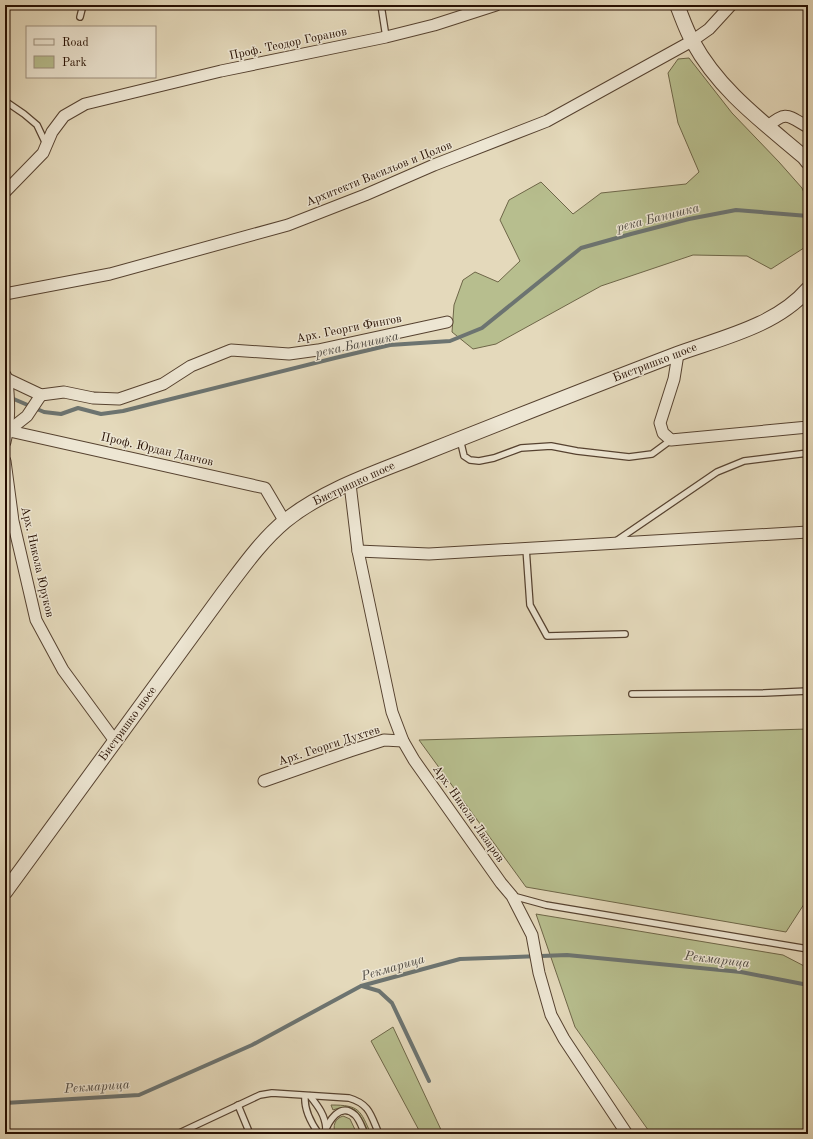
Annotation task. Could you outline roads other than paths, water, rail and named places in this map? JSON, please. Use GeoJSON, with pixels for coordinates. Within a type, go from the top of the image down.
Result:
{"type":"FeatureCollection","features":[{"type":"Feature","properties":{"kind":"street","name":"Проф. Теодор Горанов"},"geometry":{"type":"LineString","coordinates":[[5,192],[43,154],[52,132],[64,116],[85,104],[221,71],[386,37],[434,25],[496,5]]}},
{"type":"Feature","properties":{"kind":"street"},"geometry":{"type":"LineString","coordinates":[[677,5],[692,41],[708,66],[727,90],[804,156],[808,162]]}},
{"type":"Feature","properties":{"kind":"street","name":"Архитекти Васильов и Цолов"},"geometry":{"type":"LineString","coordinates":[[5,294],[110,274],[288,225],[365,195],[434,165],[547,121],[692,41],[708,29],[731,5]]}},
{"type":"Feature","properties":{"kind":"street"},"geometry":{"type":"LineString","coordinates":[[768,126],[784,115],[808,127]]}},
{"type":"Feature","properties":{"kind":"street","name":"Бистришко шосе"},"geometry":{"type":"LineString","coordinates":[[5,892],[254,553],[285,522],[308,506],[350,484],[459,439],[757,325],[795,302],[808,289]]}},
{"type":"Feature","properties":{"kind":"street","name":"Арх. Георги Фингов"},"geometry":{"type":"LineString","coordinates":[[41,395],[64,392],[93,398],[119,399],[164,384],[191,366],[231,350],[289,354],[318,350],[447,322]]}},
{"type":"Feature","properties":{"kind":"street"},"geometry":{"type":"LineString","coordinates":[[678,354],[674,379],[660,423],[664,433],[671,440],[808,427]]}},
{"type":"Feature","properties":{"kind":"street"},"geometry":{"type":"LineString","coordinates":[[6,377],[41,395],[27,416],[6,430]]}},
{"type":"Feature","properties":{"kind":"street"},"geometry":{"type":"LineString","coordinates":[[5,442],[9,413],[6,377]]}},
{"type":"Feature","properties":{"kind":"street","name":"Проф. Юрдан Данчов"},"geometry":{"type":"LineString","coordinates":[[6,430],[265,488],[285,522]]}},
{"type":"Feature","properties":{"kind":"street","name":"Арх. Никола Юруков"},"geometry":{"type":"LineString","coordinates":[[5,461],[13,521],[36,620],[63,670],[115,741]]}},
{"type":"Feature","properties":{"kind":"street","name":"Арх. Никола Лазаров"},"geometry":{"type":"LineString","coordinates":[[350,484],[358,551],[392,712],[403,741],[414,760],[501,883],[512,896],[532,935],[539,973],[551,1015],[564,1039],[627,1134]]}},
{"type":"Feature","properties":{"kind":"street"},"geometry":{"type":"LineString","coordinates":[[358,551],[429,554],[808,532]]}},
{"type":"Feature","properties":{"kind":"street","name":"Арх. Георги Духтев"},"geometry":{"type":"LineString","coordinates":[[264,781],[384,740],[403,741]]}},
{"type":"Feature","properties":{"kind":"lane"},"geometry":{"type":"LineString","coordinates":[[80,17],[83,5]]}},
{"type":"Feature","properties":{"kind":"lane"},"geometry":{"type":"LineString","coordinates":[[381,5],[386,37]]}},
{"type":"Feature","properties":{"kind":"lane"},"geometry":{"type":"LineString","coordinates":[[5,101],[37,125],[46,144]]}},
{"type":"Feature","properties":{"kind":"lane"},"geometry":{"type":"LineString","coordinates":[[459,439],[464,456],[470,460],[479,461],[494,458],[521,448],[551,446],[577,451],[629,457],[652,454],[671,440]]}},
{"type":"Feature","properties":{"kind":"lane"},"geometry":{"type":"LineString","coordinates":[[613,543],[717,472],[744,461],[808,453]]}},
{"type":"Feature","properties":{"kind":"lane"},"geometry":{"type":"LineString","coordinates":[[526,548],[530,605],[547,636],[625,634]]}},
{"type":"Feature","properties":{"kind":"lane"},"geometry":{"type":"LineString","coordinates":[[632,694],[764,693],[808,691]]}},
{"type":"Feature","properties":{"kind":"lane"},"geometry":{"type":"LineString","coordinates":[[512,896],[546,905],[808,948]]}},
{"type":"Feature","properties":{"kind":"lane"},"geometry":{"type":"LineString","coordinates":[[178,1134],[238,1105],[266,1094],[350,1098],[365,1105],[379,1134]]}},
{"type":"Feature","properties":{"kind":"lane"},"geometry":{"type":"LineString","coordinates":[[308,1096],[318,1105],[323,1114],[326,1121],[325,1131]]}},
{"type":"Feature","properties":{"kind":"lane"},"geometry":{"type":"LineString","coordinates":[[308,1096],[306,1107],[308,1114],[319,1134]]}},
{"type":"Feature","properties":{"kind":"lane"},"geometry":{"type":"LineString","coordinates":[[238,1105],[250,1134]]}},
{"type":"Feature","properties":{"kind":"lane"},"geometry":{"type":"LineString","coordinates":[[325,1131],[332,1117],[338,1112],[346,1110],[356,1116],[365,1134]]}},
{"type":"Feature","properties":{"kind":"waterway","name":"река Банишка"},"geometry":{"type":"LineString","coordinates":[[9,397],[44,412],[61,414],[78,408],[101,414],[123,411],[390,345],[450,341],[482,328],[581,248],[689,219],[736,210],[808,216]]}},
{"type":"Feature","properties":{"kind":"waterway","name":"Рекмарица"},"geometry":{"type":"LineString","coordinates":[[5,1103],[139,1095],[252,1045],[361,986],[460,959],[567,955],[741,972],[808,985]]}},
{"type":"Feature","properties":{"kind":"waterway"},"geometry":{"type":"LineString","coordinates":[[362,986],[379,991],[392,1003],[429,1081]]}}]}
